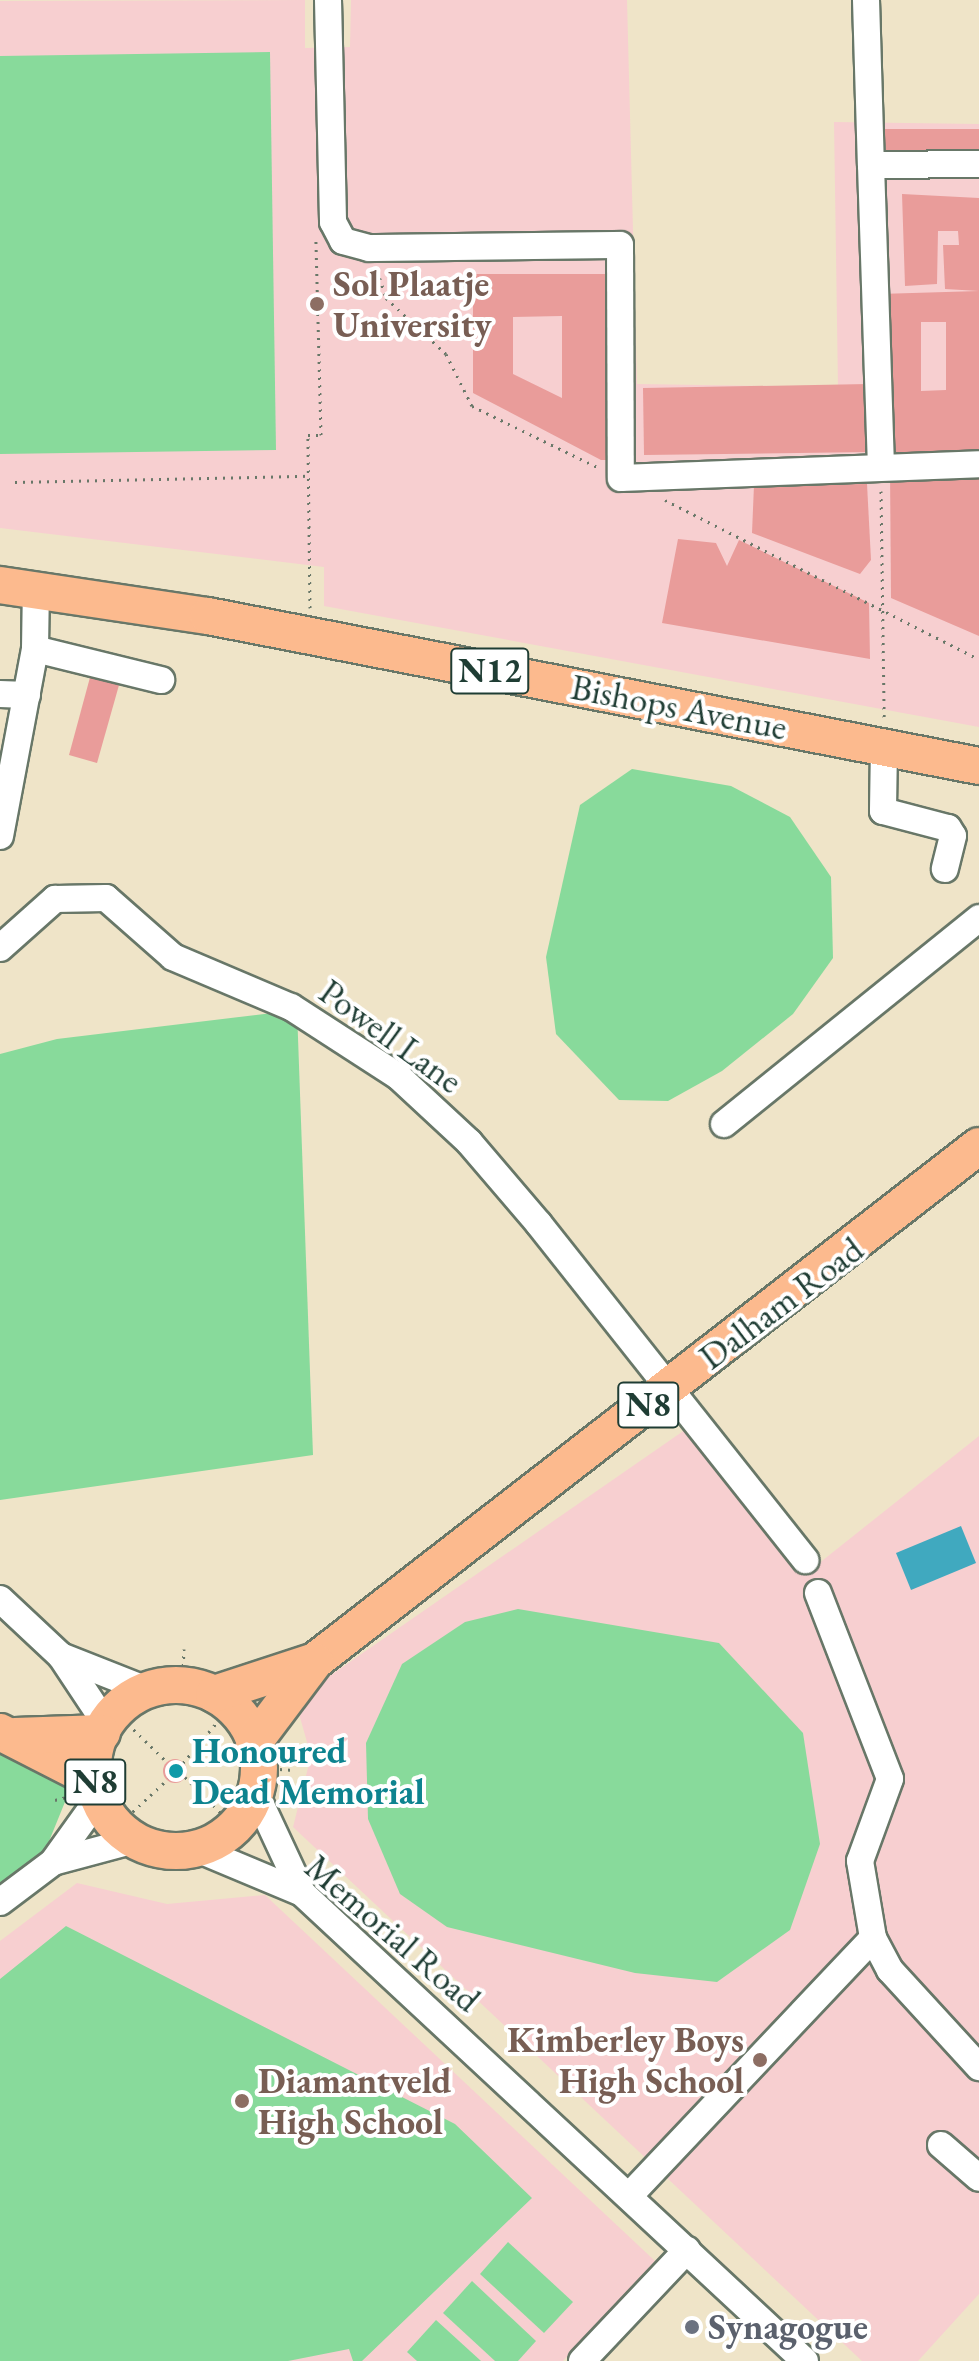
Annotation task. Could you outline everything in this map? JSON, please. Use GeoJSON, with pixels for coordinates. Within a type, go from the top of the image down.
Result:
{"type":"FeatureCollection","features":[{"type":"Feature","properties":{"kind":"highway","name":"Bishops Avenue"},"geometry":{"type":"LineString","coordinates":[[0,585],[36,588],[310,636],[979,766]]}},
{"type":"Feature","properties":{"kind":"highway","name":"Dalham Road"},"geometry":{"type":"LineString","coordinates":[[189,1697],[315,1661],[979,1146]]}},
{"type":"Feature","properties":{"kind":"highway","name":"Dalham Road"},"geometry":{"type":"LineString","coordinates":[[266,1768],[315,1661]]}},
{"type":"Feature","properties":{"kind":"highway","name":"N8"},"geometry":{"type":"LineString","coordinates":[[7,1734],[111,1725],[189,1697]]}},
{"type":"Feature","properties":{"kind":"highway"},"geometry":{"type":"LineString","coordinates":[[189,1697],[231,1706],[266,1768]]}},
{"type":"Feature","properties":{"kind":"highway","name":"N8"},"geometry":{"type":"LineString","coordinates":[[111,1725],[114,1809]]}},
{"type":"Feature","properties":{"kind":"highway","name":"N8"},"geometry":{"type":"LineString","coordinates":[[7,1734],[114,1809],[165,1851],[197,1849],[227,1834],[266,1768]]}},
{"type":"Feature","properties":{"kind":"street"},"geometry":{"type":"LineString","coordinates":[[328,0],[333,222],[343,241],[369,248],[620,245],[621,478],[979,464]]}},
{"type":"Feature","properties":{"kind":"street"},"geometry":{"type":"LineString","coordinates":[[866,0],[881,467]]}},
{"type":"Feature","properties":{"kind":"street"},"geometry":{"type":"LineString","coordinates":[[871,165],[979,164]]}},
{"type":"Feature","properties":{"kind":"street"},"geometry":{"type":"LineString","coordinates":[[0,836],[35,649],[36,588]]}},
{"type":"Feature","properties":{"kind":"street"},"geometry":{"type":"LineString","coordinates":[[35,649],[161,680]]}},
{"type":"Feature","properties":{"kind":"street"},"geometry":{"type":"LineString","coordinates":[[0,694],[27,695]]}},
{"type":"Feature","properties":{"kind":"street"},"geometry":{"type":"LineString","coordinates":[[884,746],[883,811],[948,828],[953,836],[945,869]]}},
{"type":"Feature","properties":{"kind":"street","name":"Powell Lane"},"geometry":{"type":"LineString","coordinates":[[0,948],[37,910],[89,893],[120,907],[173,957],[308,1016],[399,1077],[469,1142],[671,1387],[805,1560]]}},
{"type":"Feature","properties":{"kind":"street"},"geometry":{"type":"LineString","coordinates":[[724,1124],[979,918]]}},
{"type":"Feature","properties":{"kind":"street"},"geometry":{"type":"LineString","coordinates":[[818,1593],[890,1779],[860,1861],[873,1938],[890,1970],[979,2067]]}},
{"type":"Feature","properties":{"kind":"street"},"geometry":{"type":"LineString","coordinates":[[0,1599],[61,1656],[111,1725]]}},
{"type":"Feature","properties":{"kind":"street"},"geometry":{"type":"LineString","coordinates":[[61,1656],[189,1697]]}},
{"type":"Feature","properties":{"kind":"street"},"geometry":{"type":"LineString","coordinates":[[266,1768],[302,1893]]}},
{"type":"Feature","properties":{"kind":"street"},"geometry":{"type":"LineString","coordinates":[[53,1862],[114,1809]]}},
{"type":"Feature","properties":{"kind":"street"},"geometry":{"type":"LineString","coordinates":[[0,1902],[53,1862],[114,1809]]}},
{"type":"Feature","properties":{"kind":"street","name":"Memorial Road"},"geometry":{"type":"LineString","coordinates":[[197,1849],[302,1893],[805,2361]]}},
{"type":"Feature","properties":{"kind":"street"},"geometry":{"type":"LineString","coordinates":[[629,2196],[873,1938]]}},
{"type":"Feature","properties":{"kind":"street"},"geometry":{"type":"LineString","coordinates":[[941,2145],[979,2178]]}},
{"type":"Feature","properties":{"kind":"street"},"geometry":{"type":"LineString","coordinates":[[582,2361],[687,2250]]}},
{"type":"Feature","properties":{"kind":"path"},"geometry":{"type":"LineString","coordinates":[[310,636],[308,435],[321,435],[316,234]]}},
{"type":"Feature","properties":{"kind":"path"},"geometry":{"type":"LineString","coordinates":[[881,467],[884,746]]}},
{"type":"Feature","properties":{"kind":"path"},"geometry":{"type":"LineString","coordinates":[[15,482],[309,476]]}},
{"type":"Feature","properties":{"kind":"path"},"geometry":{"type":"LineString","coordinates":[[183,1763],[189,1697],[184,1649]]}},
{"type":"Feature","properties":{"kind":"path"},"geometry":{"type":"LineString","coordinates":[[111,1725],[168,1763]]}},
{"type":"Feature","properties":{"kind":"path"},"geometry":{"type":"LineString","coordinates":[[185,1777],[225,1817]]}},
{"type":"Feature","properties":{"kind":"path"},"geometry":{"type":"LineString","coordinates":[[114,1809],[168,1779]]}},
{"type":"Feature","properties":{"kind":"shaded area","name":"Sol Plaatje University"},"geometry":{"type":"Polygon","coordinates":[[[305,0],[305,48],[350,47],[351,0],[627,0],[637,384],[838,387],[834,122],[979,124],[979,727],[324,606],[324,567],[0,528],[0,1],[305,0]]]}},
{"type":"Feature","properties":{"kind":"shaded area","name":"Kimberley Boys High School"},"geometry":{"type":"Polygon","coordinates":[[[692,1425],[808,1572],[979,1436],[979,2294],[918,2361],[862,2361],[293,1827],[311,1756],[295,1700],[692,1425]]]}},
{"type":"Feature","properties":{"kind":"shaded area","name":"Diamantveld High School"},"geometry":{"type":"Polygon","coordinates":[[[77,1883],[167,1904],[265,1895],[655,2261],[563,2361],[0,2361],[0,1941],[77,1883]]]}},
{"type":"Feature","properties":{"kind":"green space"},"geometry":{"type":"Polygon","coordinates":[[[270,52],[276,450],[0,454],[0,56],[270,52]]]}},
{"type":"Feature","properties":{"kind":"green space"},"geometry":{"type":"Polygon","coordinates":[[[632,769],[731,786],[790,817],[831,877],[833,958],[793,1014],[722,1071],[668,1101],[619,1100],[556,1034],[546,957],[580,805],[632,769]]]}},
{"type":"Feature","properties":{"kind":"green space"},"geometry":{"type":"Polygon","coordinates":[[[297,1010],[313,1455],[0,1500],[0,1054],[57,1039],[297,1010]]]}},
{"type":"Feature","properties":{"kind":"green space"},"geometry":{"type":"Polygon","coordinates":[[[518,1609],[719,1643],[803,1733],[820,1844],[790,1930],[717,1982],[635,1973],[447,1927],[400,1894],[368,1819],[366,1743],[402,1664],[465,1622],[518,1609]]]}},
{"type":"Feature","properties":{"kind":"green space"},"geometry":{"type":"Polygon","coordinates":[[[0,1740],[31,1748],[69,1792],[43,1856],[0,1890],[0,1740]]]}},
{"type":"Feature","properties":{"kind":"green space","name":"Diamantveld High School"},"geometry":{"type":"Polygon","coordinates":[[[66,1926],[455,2124],[532,2198],[362,2361],[353,2361],[349,2349],[288,2361],[0,2361],[0,1979],[66,1926]]]}},
{"type":"Feature","properties":{"kind":"green space"},"geometry":{"type":"Polygon","coordinates":[[[508,2242],[573,2302],[544,2333],[480,2274],[508,2242]]]}},
{"type":"Feature","properties":{"kind":"green space"},"geometry":{"type":"Polygon","coordinates":[[[472,2281],[536,2341],[518,2361],[495,2361],[443,2313],[472,2281]]]}},
{"type":"Feature","properties":{"kind":"green space"},"geometry":{"type":"Polygon","coordinates":[[[436,2320],[481,2361],[417,2361],[407,2352],[436,2320]]]}},
{"type":"Feature","properties":{"kind":"water"},"geometry":{"type":"Polygon","coordinates":[[[961,1526],[976,1563],[911,1590],[896,1553],[961,1526]]]}},
{"type":"Feature","properties":{"kind":"building"},"geometry":{"type":"Polygon","coordinates":[[[882,129],[979,129],[979,158],[887,156],[882,129]]]}},
{"type":"Feature","properties":{"kind":"building"},"geometry":{"type":"Polygon","coordinates":[[[902,194],[979,198],[979,291],[945,289],[943,245],[959,245],[958,231],[938,231],[937,284],[905,286],[902,194]]]}},
{"type":"Feature","properties":{"kind":"building"},"geometry":{"type":"Polygon","coordinates":[[[473,274],[616,274],[616,460],[601,460],[473,393],[473,274]],[[562,316],[513,317],[513,374],[562,398],[562,316]]]}},
{"type":"Feature","properties":{"kind":"building"},"geometry":{"type":"Polygon","coordinates":[[[979,291],[979,452],[894,453],[885,447],[879,294],[979,291]],[[921,322],[921,391],[946,390],[946,322],[921,322]]]}},
{"type":"Feature","properties":{"kind":"building"},"geometry":{"type":"Polygon","coordinates":[[[868,384],[869,452],[644,455],[643,388],[868,384]]]}},
{"type":"Feature","properties":{"kind":"building"},"geometry":{"type":"Polygon","coordinates":[[[979,468],[979,636],[891,598],[890,469],[979,468]]]}},
{"type":"Feature","properties":{"kind":"building"},"geometry":{"type":"Polygon","coordinates":[[[867,484],[871,560],[860,574],[752,533],[754,485],[867,484]]]}},
{"type":"Feature","properties":{"kind":"building"},"geometry":{"type":"Polygon","coordinates":[[[678,539],[716,543],[727,566],[739,540],[869,603],[870,659],[662,623],[678,539]]]}},
{"type":"Feature","properties":{"kind":"building"},"geometry":{"type":"Polygon","coordinates":[[[92,670],[121,678],[97,763],[69,755],[92,670]]]}},
{"type":"Feature","properties":{"kind":"building","name":"Honoured Dead Memorial"},"geometry":{"type":"Polygon","coordinates":[[[175,1759],[184,1762],[187,1771],[184,1780],[175,1783],[166,1780],[163,1771],[166,1762],[175,1759]]]}},
{"type":"Feature","properties":{"kind":"place","name":"Sol Plaatje University"},"geometry":{"type":"Point","coordinates":[317,304]}},
{"type":"Feature","properties":{"kind":"place","name":"Honoured Dead Memorial"},"geometry":{"type":"Point","coordinates":[176,1771]}},
{"type":"Feature","properties":{"kind":"place","name":"Kimberley Boys High School"},"geometry":{"type":"Point","coordinates":[760,2060]}},
{"type":"Feature","properties":{"kind":"place","name":"Diamantveld High School"},"geometry":{"type":"Point","coordinates":[242,2101]}},
{"type":"Feature","properties":{"kind":"place","name":"Synagogue"},"geometry":{"type":"Point","coordinates":[692,2327]}}]}
